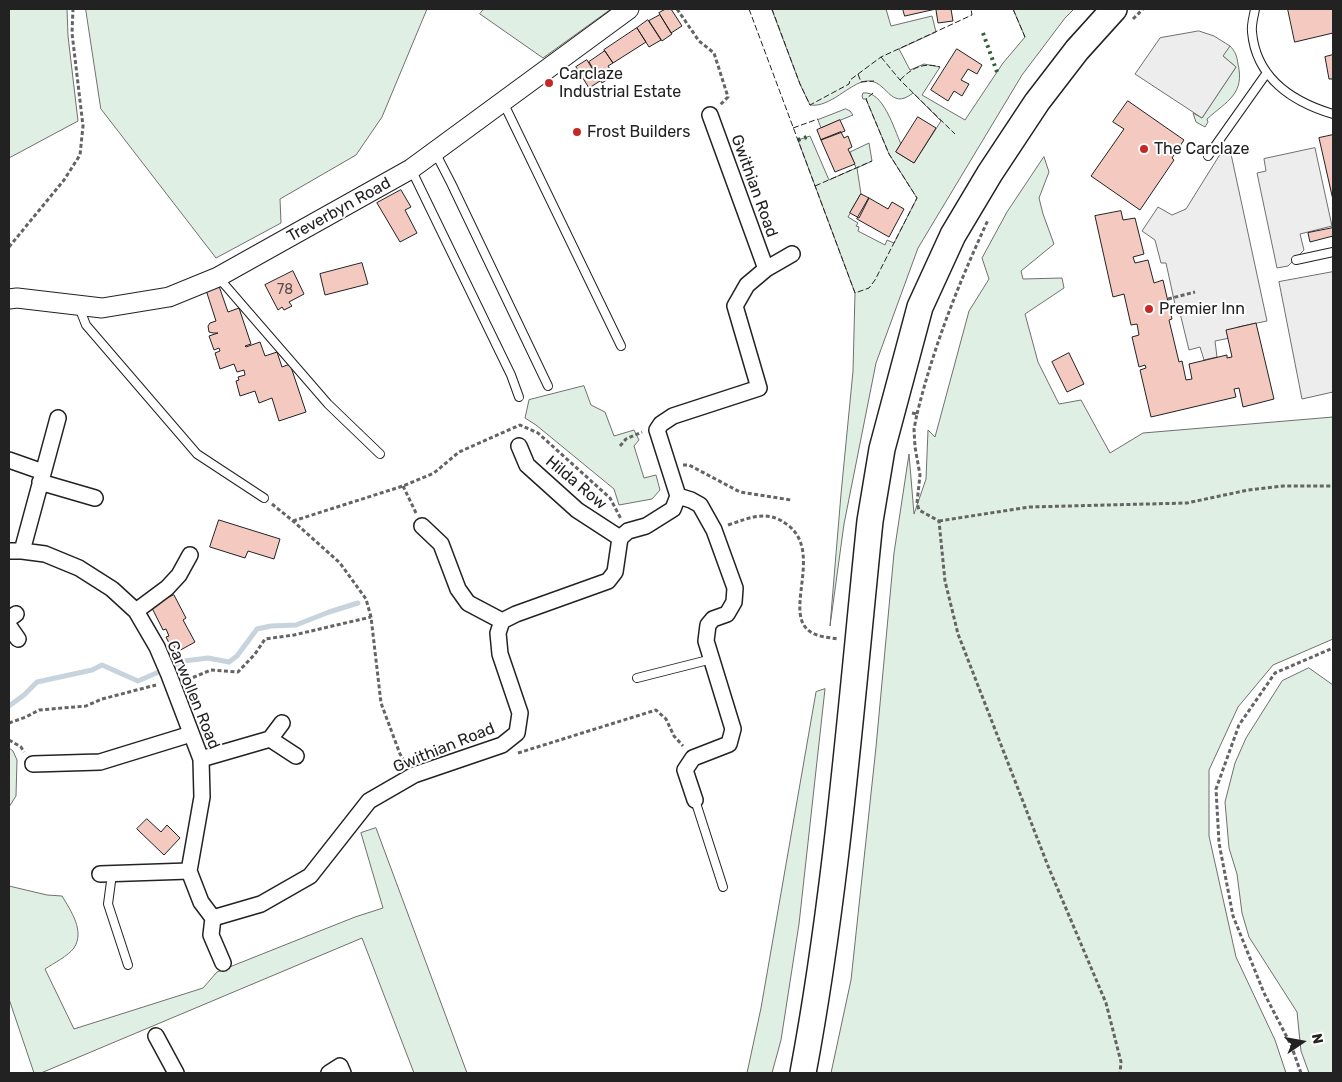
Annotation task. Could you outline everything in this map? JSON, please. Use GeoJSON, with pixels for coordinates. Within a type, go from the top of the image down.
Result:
{"type":"FeatureCollection","features":[{"type":"Feature","properties":{"kind":"highway"},"geometry":{"type":"LineString","coordinates":[[803,1073],[812,1024],[844,791],[870,521],[882,449],[920,307],[953,235],[990,173],[1037,102],[1077,50],[1121,17]]}},
{"type":"Feature","properties":{"kind":"street","name":"Treverbyn Road"},"geometry":{"type":"LineString","coordinates":[[9,299],[17,298],[102,308],[170,298],[218,277],[411,169],[629,9]]}},
{"type":"Feature","properties":{"kind":"street","name":"Gwithian Road"},"geometry":{"type":"LineString","coordinates":[[710,115],[766,269]]}},
{"type":"Feature","properties":{"kind":"street","name":"Gwithian Road"},"geometry":{"type":"LineString","coordinates":[[657,430],[661,424],[673,416],[759,388],[735,306],[747,285],[766,269],[792,254]]}},
{"type":"Feature","properties":{"kind":"street"},"geometry":{"type":"LineString","coordinates":[[15,551],[42,477],[58,418]]}},
{"type":"Feature","properties":{"kind":"street"},"geometry":{"type":"LineString","coordinates":[[422,526],[441,544],[458,589],[468,603],[502,621],[516,614],[608,581],[615,572],[620,538],[628,531],[646,526],[673,509],[678,496],[657,430]]}},
{"type":"Feature","properties":{"kind":"street","name":"Hilda Row"},"geometry":{"type":"LineString","coordinates":[[519,446],[527,465],[576,510],[620,538]]}},
{"type":"Feature","properties":{"kind":"street"},"geometry":{"type":"LineString","coordinates":[[9,460],[42,477],[95,498]]}},
{"type":"Feature","properties":{"kind":"street"},"geometry":{"type":"LineString","coordinates":[[678,496],[700,505],[714,530],[735,588],[734,602],[727,614],[713,619],[708,625],[706,641],[733,729],[729,744],[693,758],[685,770],[695,800]]}},
{"type":"Feature","properties":{"kind":"street","name":"Carwollen Road"},"geometry":{"type":"LineString","coordinates":[[15,551],[45,554],[79,568],[112,589],[136,611],[168,673],[201,759],[202,797],[189,871]]}},
{"type":"Feature","properties":{"kind":"street"},"geometry":{"type":"LineString","coordinates":[[136,611],[167,588],[179,576],[190,555]]}},
{"type":"Feature","properties":{"kind":"street"},"geometry":{"type":"LineString","coordinates":[[11,620],[18,640]]}},
{"type":"Feature","properties":{"kind":"street","name":"Gwithian Road"},"geometry":{"type":"LineString","coordinates":[[213,918],[261,904],[310,876],[369,801],[414,775],[502,746],[517,733],[520,713],[500,654],[498,633],[502,621]]}},
{"type":"Feature","properties":{"kind":"street"},"geometry":{"type":"LineString","coordinates":[[201,759],[270,739],[282,722]]}},
{"type":"Feature","properties":{"kind":"street"},"geometry":{"type":"LineString","coordinates":[[33,764],[100,762],[191,734]]}},
{"type":"Feature","properties":{"kind":"street"},"geometry":{"type":"LineString","coordinates":[[270,739],[296,756]]}},
{"type":"Feature","properties":{"kind":"street"},"geometry":{"type":"LineString","coordinates":[[106,874],[189,871],[201,902],[213,918],[211,935],[223,963]]}},
{"type":"Feature","properties":{"kind":"street"},"geometry":{"type":"LineString","coordinates":[[156,1036],[176,1073]]}},
{"type":"Feature","properties":{"kind":"street"},"geometry":{"type":"LineString","coordinates":[[329,1073],[340,1066],[343,1073]]}},
{"type":"Feature","properties":{"kind":"lane"},"geometry":{"type":"LineString","coordinates":[[1255,9],[1252,31],[1257,55],[1266,74],[1290,95],[1311,106],[1333,114]]}},
{"type":"Feature","properties":{"kind":"lane"},"geometry":{"type":"LineString","coordinates":[[1208,156],[1266,74]]}},
{"type":"Feature","properties":{"kind":"lane"},"geometry":{"type":"LineString","coordinates":[[503,102],[621,346]]}},
{"type":"Feature","properties":{"kind":"lane"},"geometry":{"type":"LineString","coordinates":[[435,152],[548,386]]}},
{"type":"Feature","properties":{"kind":"lane"},"geometry":{"type":"LineString","coordinates":[[411,169],[506,366],[519,397]]}},
{"type":"Feature","properties":{"kind":"lane"},"geometry":{"type":"LineString","coordinates":[[1296,260],[1333,252]]}},
{"type":"Feature","properties":{"kind":"lane"},"geometry":{"type":"LineString","coordinates":[[218,277],[328,404],[380,454]]}},
{"type":"Feature","properties":{"kind":"lane"},"geometry":{"type":"LineString","coordinates":[[78,305],[86,325],[197,454],[264,498]]}},
{"type":"Feature","properties":{"kind":"lane"},"geometry":{"type":"LineString","coordinates":[[637,678],[712,659]]}},
{"type":"Feature","properties":{"kind":"lane"},"geometry":{"type":"LineString","coordinates":[[695,800],[723,887]]}},
{"type":"Feature","properties":{"kind":"lane"},"geometry":{"type":"LineString","coordinates":[[106,874],[108,904],[128,965]]}},
{"type":"Feature","properties":{"kind":"path"},"geometry":{"type":"LineString","coordinates":[[9,247],[64,180],[80,154],[83,126],[72,34],[73,9]]}},
{"type":"Feature","properties":{"kind":"path"},"geometry":{"type":"LineString","coordinates":[[677,9],[699,41],[714,53],[728,97],[710,115]]}},
{"type":"Feature","properties":{"kind":"path"},"geometry":{"type":"LineString","coordinates":[[1121,17],[1143,9]]}},
{"type":"Feature","properties":{"kind":"path"},"geometry":{"type":"LineString","coordinates":[[988,219],[936,343],[917,414],[914,429],[914,447],[918,457],[920,475],[916,503],[919,510],[939,521],[1029,507],[1187,503],[1248,490],[1283,486],[1333,486]]}},
{"type":"Feature","properties":{"kind":"path"},"geometry":{"type":"LineString","coordinates":[[1168,299],[1195,292]]}},
{"type":"Feature","properties":{"kind":"path"},"geometry":{"type":"LineString","coordinates":[[892,408],[917,414]]}},
{"type":"Feature","properties":{"kind":"path"},"geometry":{"type":"LineString","coordinates":[[620,446],[633,435],[657,430]]}},
{"type":"Feature","properties":{"kind":"path"},"geometry":{"type":"LineString","coordinates":[[667,466],[689,465],[740,492],[791,500]]}},
{"type":"Feature","properties":{"kind":"path"},"geometry":{"type":"LineString","coordinates":[[293,520],[404,486],[422,526]]}},
{"type":"Feature","properties":{"kind":"path"},"geometry":{"type":"LineString","coordinates":[[264,498],[293,520],[340,564],[366,599],[371,617],[381,703],[400,754],[414,775]]}},
{"type":"Feature","properties":{"kind":"path"},"geometry":{"type":"LineString","coordinates":[[714,530],[756,516],[770,516],[780,519],[797,532],[804,556],[800,615],[805,628],[816,636],[842,640]]}},
{"type":"Feature","properties":{"kind":"path"},"geometry":{"type":"LineString","coordinates":[[939,521],[945,581],[958,634],[1045,857],[1106,1003],[1121,1062],[1120,1073]]}},
{"type":"Feature","properties":{"kind":"path"},"geometry":{"type":"LineString","coordinates":[[9,724],[39,710],[86,706],[102,699],[156,685],[168,673],[188,680],[211,670],[238,672],[255,654],[266,638],[294,635],[371,617]]}},
{"type":"Feature","properties":{"kind":"path"},"geometry":{"type":"LineString","coordinates":[[1301,1073],[1291,1045],[1264,993],[1233,916],[1219,843],[1216,789],[1239,725],[1275,673],[1333,648]]}},
{"type":"Feature","properties":{"kind":"path"},"geometry":{"type":"LineString","coordinates":[[502,746],[519,754],[656,710],[666,719],[674,736],[693,758]]}},
{"type":"Feature","properties":{"kind":"green space"},"geometry":{"type":"Polygon","coordinates":[[[9,9],[67,9],[68,36],[78,121],[9,158],[9,9]]]}},
{"type":"Feature","properties":{"kind":"green space"},"geometry":{"type":"Polygon","coordinates":[[[86,9],[427,9],[382,117],[356,155],[280,199],[281,223],[216,258],[101,109],[86,9]]]}},
{"type":"Feature","properties":{"kind":"green space"},"geometry":{"type":"Polygon","coordinates":[[[484,9],[611,9],[543,58],[480,14],[484,9]]]}},
{"type":"Feature","properties":{"kind":"green space"},"geometry":{"type":"Polygon","coordinates":[[[772,9],[886,9],[891,26],[932,16],[936,32],[899,49],[910,70],[924,64],[940,67],[922,95],[965,120],[1003,63],[1025,37],[1013,9],[1074,9],[1022,75],[918,248],[876,363],[844,524],[830,626],[853,371],[855,293],[798,140],[810,136],[829,180],[856,168],[850,152],[869,143],[872,161],[857,168],[861,194],[848,217],[858,223],[856,226],[859,227],[858,231],[885,245],[887,240],[894,243],[917,198],[889,154],[866,99],[863,99],[863,93],[870,94],[882,104],[901,144],[896,152],[914,163],[941,121],[913,93],[899,99],[893,97],[879,85],[866,81],[853,86],[825,103],[810,105],[800,84],[772,9]]]}},
{"type":"Feature","properties":{"kind":"green space"},"geometry":{"type":"Polygon","coordinates":[[[1230,46],[1237,59],[1239,83],[1237,90],[1227,102],[1207,119],[1208,122],[1205,127],[1196,122],[1193,113],[1202,118],[1236,67],[1223,56],[1230,46]]]}},
{"type":"Feature","properties":{"kind":"green space"},"geometry":{"type":"Polygon","coordinates":[[[846,109],[853,115],[821,128],[818,120],[846,109]]]}},
{"type":"Feature","properties":{"kind":"green space"},"geometry":{"type":"Polygon","coordinates":[[[1044,157],[1049,172],[1039,198],[1054,244],[1021,271],[1023,279],[1062,278],[1064,288],[1025,314],[1038,362],[1059,404],[1081,400],[1110,453],[1143,433],[1333,417],[1333,639],[1273,665],[1238,707],[1209,770],[1209,836],[1236,957],[1275,1040],[1286,1073],[831,1073],[851,980],[876,747],[894,553],[909,454],[914,514],[926,479],[928,430],[935,437],[969,311],[989,279],[982,258],[1007,212],[1044,157]]]}},
{"type":"Feature","properties":{"kind":"green space"},"geometry":{"type":"Polygon","coordinates":[[[584,386],[591,405],[605,412],[614,436],[634,430],[639,440],[634,446],[644,478],[656,475],[660,490],[652,499],[619,505],[614,489],[525,418],[529,400],[584,386]]]}},
{"type":"Feature","properties":{"kind":"green space"},"geometry":{"type":"Polygon","coordinates":[[[1309,668],[1333,685],[1333,1073],[1309,1073],[1301,1051],[1297,1012],[1249,937],[1242,913],[1237,874],[1229,848],[1225,802],[1235,763],[1246,738],[1282,681],[1309,668]]]}},
{"type":"Feature","properties":{"kind":"green space"},"geometry":{"type":"Polygon","coordinates":[[[825,689],[799,924],[781,1040],[772,1073],[747,1073],[761,1008],[816,692],[825,689]]]}},
{"type":"Feature","properties":{"kind":"green space"},"geometry":{"type":"Polygon","coordinates":[[[9,748],[13,751],[17,760],[16,796],[9,807],[9,748]]]}},
{"type":"Feature","properties":{"kind":"green space"},"geometry":{"type":"Polygon","coordinates":[[[376,828],[467,1073],[414,1073],[362,938],[41,1073],[34,1073],[9,999],[9,886],[47,895],[62,896],[76,921],[78,935],[74,948],[65,957],[45,969],[74,1029],[203,988],[217,972],[355,917],[383,908],[361,833],[376,828]]]}},
{"type":"Feature","properties":{"kind":"shaded area"},"geometry":{"type":"Polygon","coordinates":[[[1199,31],[1214,36],[1230,46],[1223,56],[1236,67],[1202,118],[1135,74],[1160,38],[1199,31]]]}},
{"type":"Feature","properties":{"kind":"shaded area"},"geometry":{"type":"Polygon","coordinates":[[[1315,148],[1332,226],[1300,234],[1304,250],[1288,266],[1277,268],[1257,173],[1266,171],[1264,159],[1315,148]]]}},
{"type":"Feature","properties":{"kind":"shaded area"},"geometry":{"type":"Polygon","coordinates":[[[1231,154],[1267,321],[1238,327],[1240,336],[1215,341],[1217,357],[1204,360],[1200,347],[1189,350],[1179,309],[1176,309],[1166,263],[1161,263],[1155,240],[1142,231],[1158,207],[1172,215],[1186,209],[1219,156],[1231,154]]]}},
{"type":"Feature","properties":{"kind":"shaded area"},"geometry":{"type":"Polygon","coordinates":[[[1333,272],[1333,392],[1302,399],[1279,282],[1333,272]]]}},
{"type":"Feature","properties":{"kind":"building"},"geometry":{"type":"Polygon","coordinates":[[[666,9],[671,9],[682,26],[671,33],[659,13],[666,9]]]}},
{"type":"Feature","properties":{"kind":"building"},"geometry":{"type":"Polygon","coordinates":[[[903,9],[936,9],[905,16],[903,9]]]}},
{"type":"Feature","properties":{"kind":"building"},"geometry":{"type":"Polygon","coordinates":[[[951,9],[953,21],[938,23],[936,10],[951,9]]]}},
{"type":"Feature","properties":{"kind":"building"},"geometry":{"type":"Polygon","coordinates":[[[1288,9],[1333,9],[1333,33],[1295,42],[1288,9]]]}},
{"type":"Feature","properties":{"kind":"building"},"geometry":{"type":"Polygon","coordinates":[[[660,15],[672,34],[662,41],[649,21],[660,15]]]}},
{"type":"Feature","properties":{"kind":"building"},"geometry":{"type":"Polygon","coordinates":[[[648,20],[661,40],[649,47],[637,28],[648,20]]]}},
{"type":"Feature","properties":{"kind":"building"},"geometry":{"type":"Polygon","coordinates":[[[637,28],[646,42],[613,63],[604,50],[637,28]]]}},
{"type":"Feature","properties":{"kind":"building"},"geometry":{"type":"Polygon","coordinates":[[[957,49],[982,65],[977,74],[968,69],[961,80],[969,84],[962,96],[954,91],[948,101],[931,90],[957,49]]]}},
{"type":"Feature","properties":{"kind":"building"},"geometry":{"type":"Polygon","coordinates":[[[605,51],[613,63],[608,66],[614,75],[602,83],[589,62],[605,51]]]}},
{"type":"Feature","properties":{"kind":"building"},"geometry":{"type":"Polygon","coordinates":[[[1333,55],[1333,79],[1329,79],[1325,57],[1333,55]]]}},
{"type":"Feature","properties":{"kind":"building"},"geometry":{"type":"Polygon","coordinates":[[[587,60],[600,81],[589,88],[576,67],[587,60]]]}},
{"type":"Feature","properties":{"kind":"building","name":"The Carclaze"},"geometry":{"type":"Polygon","coordinates":[[[1128,101],[1184,140],[1172,158],[1174,160],[1140,210],[1091,176],[1124,129],[1113,122],[1128,101]]]}},
{"type":"Feature","properties":{"kind":"building"},"geometry":{"type":"Polygon","coordinates":[[[918,117],[936,128],[914,163],[896,152],[918,117]]]}},
{"type":"Feature","properties":{"kind":"building"},"geometry":{"type":"Polygon","coordinates":[[[840,120],[845,131],[821,140],[817,130],[840,120]]]}},
{"type":"Feature","properties":{"kind":"building"},"geometry":{"type":"Polygon","coordinates":[[[841,132],[844,138],[848,136],[852,147],[848,149],[855,164],[835,172],[821,140],[841,132]]]}},
{"type":"Feature","properties":{"kind":"building"},"geometry":{"type":"Polygon","coordinates":[[[1333,135],[1333,200],[1319,138],[1333,135]]]}},
{"type":"Feature","properties":{"kind":"building"},"geometry":{"type":"Polygon","coordinates":[[[401,190],[411,207],[405,210],[417,233],[400,242],[377,203],[401,190]]]}},
{"type":"Feature","properties":{"kind":"building"},"geometry":{"type":"Polygon","coordinates":[[[861,194],[869,198],[859,218],[850,213],[861,194]]]}},
{"type":"Feature","properties":{"kind":"building"},"geometry":{"type":"Polygon","coordinates":[[[869,198],[888,209],[892,202],[904,209],[889,237],[857,219],[869,198]]]}},
{"type":"Feature","properties":{"kind":"building","name":"Premier Inn"},"geometry":{"type":"Polygon","coordinates":[[[1121,211],[1123,220],[1135,218],[1144,254],[1133,257],[1135,263],[1148,260],[1154,283],[1163,280],[1172,319],[1169,320],[1179,362],[1182,361],[1186,380],[1192,379],[1189,364],[1227,355],[1227,358],[1232,357],[1226,330],[1256,323],[1274,399],[1243,407],[1239,388],[1234,389],[1236,397],[1151,417],[1140,370],[1146,368],[1145,365],[1139,367],[1132,337],[1139,335],[1137,324],[1131,325],[1124,294],[1113,297],[1095,216],[1121,211]]]}},
{"type":"Feature","properties":{"kind":"building"},"geometry":{"type":"Polygon","coordinates":[[[1333,228],[1333,236],[1310,242],[1308,233],[1333,228]]]}},
{"type":"Feature","properties":{"kind":"building"},"geometry":{"type":"Polygon","coordinates":[[[362,263],[368,284],[325,295],[320,274],[362,263]]]}},
{"type":"Feature","properties":{"kind":"building"},"geometry":{"type":"Polygon","coordinates":[[[293,271],[304,294],[289,302],[292,306],[284,310],[282,307],[278,310],[265,285],[293,271]]]}},
{"type":"Feature","properties":{"kind":"building"},"geometry":{"type":"Polygon","coordinates":[[[219,286],[228,312],[239,308],[251,344],[245,346],[260,342],[265,356],[277,352],[282,367],[290,364],[306,412],[279,421],[272,398],[259,403],[255,391],[240,396],[236,381],[239,380],[238,377],[245,375],[244,370],[237,372],[234,364],[220,369],[215,353],[220,351],[219,348],[214,350],[209,336],[218,333],[209,332],[208,326],[216,321],[206,290],[219,286]]]}},
{"type":"Feature","properties":{"kind":"building"},"geometry":{"type":"Polygon","coordinates":[[[1069,353],[1084,384],[1067,392],[1052,362],[1069,353]]]}},
{"type":"Feature","properties":{"kind":"building"},"geometry":{"type":"Polygon","coordinates":[[[219,520],[280,539],[274,559],[248,551],[245,558],[210,547],[219,520]]]}},
{"type":"Feature","properties":{"kind":"building"},"geometry":{"type":"Polygon","coordinates":[[[174,595],[186,618],[183,620],[195,642],[177,652],[173,644],[170,645],[166,637],[169,636],[166,629],[163,630],[151,606],[174,595]]]}},
{"type":"Feature","properties":{"kind":"building"},"geometry":{"type":"Polygon","coordinates":[[[147,819],[161,832],[167,825],[180,838],[164,855],[137,829],[147,819]]]}},
{"type":"Feature","properties":{"kind":"waterway"},"geometry":{"type":"LineString","coordinates":[[9,706],[37,682],[92,670],[102,665],[138,681],[184,661],[208,658],[229,662],[237,656],[257,629],[271,626],[296,625],[358,603]]}},
{"type":"Feature","properties":{"kind":"hedge"},"geometry":{"type":"LineString","coordinates":[[983,33],[997,72]]}},
{"type":"Feature","properties":{"kind":"hedge"},"geometry":{"type":"LineString","coordinates":[[798,140],[810,136]]}},
{"type":"Feature","properties":{"kind":"fence"},"geometry":{"type":"LineString","coordinates":[[749,9],[855,293],[869,288],[875,280],[917,198],[889,154],[866,99],[873,93]]}},
{"type":"Feature","properties":{"kind":"fence"},"geometry":{"type":"LineString","coordinates":[[772,9],[800,84],[810,105],[849,84],[850,80],[881,57],[972,15],[971,9]]}},
{"type":"Feature","properties":{"kind":"fence"},"geometry":{"type":"LineString","coordinates":[[1013,9],[1025,37]]}},
{"type":"Feature","properties":{"kind":"fence"},"geometry":{"type":"LineString","coordinates":[[881,57],[900,80],[955,134]]}},
{"type":"Feature","properties":{"kind":"fence"},"geometry":{"type":"LineString","coordinates":[[900,80],[918,67],[928,65],[940,67]]}},
{"type":"Feature","properties":{"kind":"fence"},"geometry":{"type":"LineString","coordinates":[[858,74],[861,82],[874,81]]}},
{"type":"Feature","properties":{"kind":"fence"},"geometry":{"type":"LineString","coordinates":[[793,128],[818,119]]}},
{"type":"Feature","properties":{"kind":"fence"},"geometry":{"type":"LineString","coordinates":[[815,186],[872,161]]}},
{"type":"Feature","properties":{"kind":"place","name":"Carclaze Industrial Estate"},"geometry":{"type":"Point","coordinates":[549,83]}},
{"type":"Feature","properties":{"kind":"place","name":"Frost Builders"},"geometry":{"type":"Point","coordinates":[577,132]}},
{"type":"Feature","properties":{"kind":"place","name":"The Carclaze"},"geometry":{"type":"Point","coordinates":[1144,149]}},
{"type":"Feature","properties":{"kind":"place","name":"Premier Inn"},"geometry":{"type":"Point","coordinates":[1149,309]}}]}
